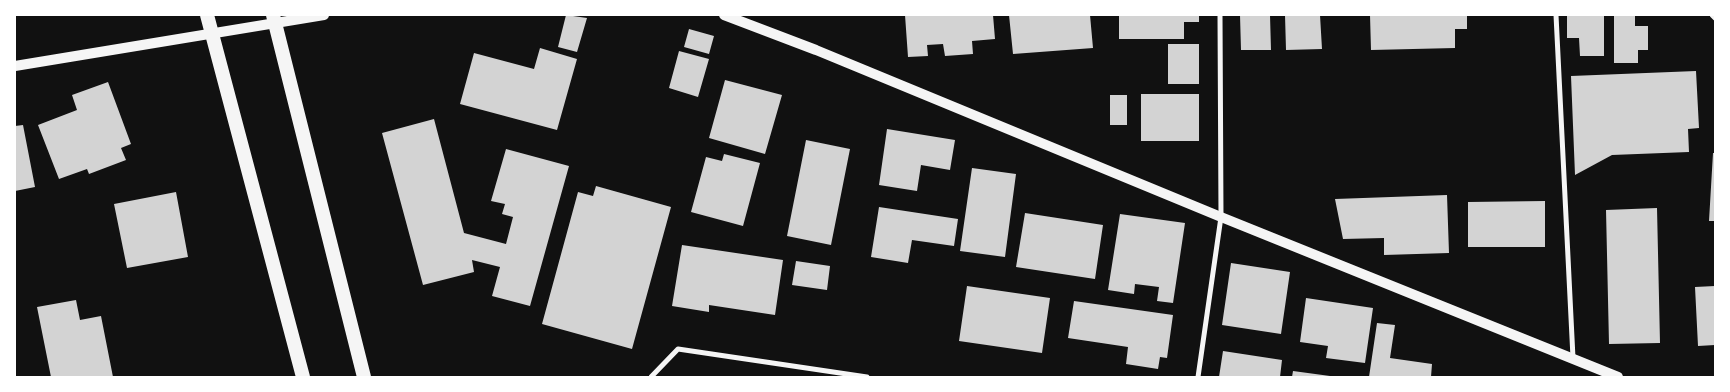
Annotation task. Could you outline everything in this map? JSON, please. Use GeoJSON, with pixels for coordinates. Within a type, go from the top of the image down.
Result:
{"type":"FeatureCollection","features":[{"type":"Feature","properties":{"kind":"highway"},"geometry":{"type":"LineString","coordinates":[[207,15],[303,377]]}},
{"type":"Feature","properties":{"kind":"highway"},"geometry":{"type":"LineString","coordinates":[[274,20],[364,377]]}},
{"type":"Feature","properties":{"kind":"main road"},"geometry":{"type":"LineString","coordinates":[[15,66],[212,35],[274,20],[324,15]]}},
{"type":"Feature","properties":{"kind":"main road"},"geometry":{"type":"LineString","coordinates":[[724,15],[842,60],[1222,217],[1618,377]]}},
{"type":"Feature","properties":{"kind":"street"},"geometry":{"type":"LineString","coordinates":[[1198,377],[1222,217],[1220,15]]}},
{"type":"Feature","properties":{"kind":"street"},"geometry":{"type":"LineString","coordinates":[[1556,15],[1572,359]]}},
{"type":"Feature","properties":{"kind":"street"},"geometry":{"type":"LineString","coordinates":[[1712,15],[1715,18]]}},
{"type":"Feature","properties":{"kind":"street"},"geometry":{"type":"LineString","coordinates":[[651,377],[678,349],[867,377]]}},
{"type":"Feature","properties":{"kind":"building"},"geometry":{"type":"Polygon","coordinates":[[[566,15],[587,18],[577,52],[558,47],[566,15]]]}},
{"type":"Feature","properties":{"kind":"building"},"geometry":{"type":"Polygon","coordinates":[[[905,15],[993,15],[995,39],[972,41],[973,54],[945,56],[943,44],[927,45],[928,56],[908,57],[905,15]]]}},
{"type":"Feature","properties":{"kind":"building"},"geometry":{"type":"Polygon","coordinates":[[[1009,15],[1090,15],[1093,48],[1013,54],[1009,15]]]}},
{"type":"Feature","properties":{"kind":"building"},"geometry":{"type":"Polygon","coordinates":[[[1119,15],[1199,15],[1199,22],[1184,22],[1184,39],[1119,39],[1119,15]]]}},
{"type":"Feature","properties":{"kind":"building"},"geometry":{"type":"Polygon","coordinates":[[[1240,15],[1270,15],[1271,50],[1241,50],[1240,15]]]}},
{"type":"Feature","properties":{"kind":"building"},"geometry":{"type":"Polygon","coordinates":[[[1285,15],[1320,15],[1322,49],[1286,50],[1285,15]]]}},
{"type":"Feature","properties":{"kind":"building"},"geometry":{"type":"Polygon","coordinates":[[[1370,15],[1467,15],[1467,29],[1455,29],[1455,48],[1371,50],[1370,15]]]}},
{"type":"Feature","properties":{"kind":"building"},"geometry":{"type":"Polygon","coordinates":[[[1567,15],[1604,15],[1604,56],[1580,56],[1579,38],[1567,38],[1567,15]]]}},
{"type":"Feature","properties":{"kind":"building"},"geometry":{"type":"Polygon","coordinates":[[[1614,15],[1635,15],[1635,26],[1648,26],[1648,50],[1638,50],[1638,63],[1614,63],[1614,15]]]}},
{"type":"Feature","properties":{"kind":"building"},"geometry":{"type":"Polygon","coordinates":[[[689,29],[714,36],[709,54],[684,47],[689,29]]]}},
{"type":"Feature","properties":{"kind":"building"},"geometry":{"type":"Polygon","coordinates":[[[1168,44],[1199,44],[1199,84],[1168,84],[1168,44]]]}},
{"type":"Feature","properties":{"kind":"building"},"geometry":{"type":"Polygon","coordinates":[[[540,48],[577,59],[557,130],[460,104],[474,53],[534,69],[540,48]]]}},
{"type":"Feature","properties":{"kind":"building"},"geometry":{"type":"Polygon","coordinates":[[[679,51],[709,59],[698,97],[669,88],[679,51]]]}},
{"type":"Feature","properties":{"kind":"building"},"geometry":{"type":"Polygon","coordinates":[[[1696,71],[1699,128],[1688,129],[1689,152],[1612,155],[1575,175],[1571,76],[1696,71]]]}},
{"type":"Feature","properties":{"kind":"building"},"geometry":{"type":"Polygon","coordinates":[[[725,80],[782,95],[765,154],[709,138],[725,80]]]}},
{"type":"Feature","properties":{"kind":"building"},"geometry":{"type":"Polygon","coordinates":[[[108,82],[131,144],[121,148],[126,160],[89,174],[87,169],[59,179],[38,125],[77,110],[72,95],[108,82]]]}},
{"type":"Feature","properties":{"kind":"building"},"geometry":{"type":"Polygon","coordinates":[[[1141,94],[1199,94],[1199,141],[1141,141],[1141,94]]]}},
{"type":"Feature","properties":{"kind":"building"},"geometry":{"type":"Polygon","coordinates":[[[1110,95],[1127,95],[1127,125],[1110,125],[1110,95]]]}},
{"type":"Feature","properties":{"kind":"building"},"geometry":{"type":"Polygon","coordinates":[[[434,119],[464,233],[506,244],[513,217],[502,214],[505,204],[491,201],[506,149],[569,166],[530,306],[492,296],[500,267],[472,260],[474,272],[423,285],[382,133],[434,119]]]}},
{"type":"Feature","properties":{"kind":"building"},"geometry":{"type":"Polygon","coordinates":[[[23,125],[35,187],[15,191],[15,126],[23,125]]]}},
{"type":"Feature","properties":{"kind":"building"},"geometry":{"type":"Polygon","coordinates":[[[887,129],[955,140],[950,170],[921,165],[917,191],[879,185],[887,129]]]}},
{"type":"Feature","properties":{"kind":"building"},"geometry":{"type":"Polygon","coordinates":[[[806,140],[850,149],[831,245],[787,236],[806,140]]]}},
{"type":"Feature","properties":{"kind":"building"},"geometry":{"type":"Polygon","coordinates":[[[1713,153],[1715,153],[1715,221],[1709,221],[1713,153]]]}},
{"type":"Feature","properties":{"kind":"building"},"geometry":{"type":"Polygon","coordinates":[[[724,154],[760,163],[743,226],[691,212],[706,157],[722,161],[724,154]]]}},
{"type":"Feature","properties":{"kind":"building"},"geometry":{"type":"Polygon","coordinates":[[[972,168],[1016,174],[1005,257],[960,251],[972,168]]]}},
{"type":"Feature","properties":{"kind":"building"},"geometry":{"type":"Polygon","coordinates":[[[596,186],[671,207],[632,349],[542,324],[578,192],[593,196],[596,186]]]}},
{"type":"Feature","properties":{"kind":"building"},"geometry":{"type":"Polygon","coordinates":[[[176,192],[188,257],[127,268],[114,204],[176,192]]]}},
{"type":"Feature","properties":{"kind":"building"},"geometry":{"type":"Polygon","coordinates":[[[1447,195],[1449,253],[1384,255],[1384,238],[1343,239],[1335,199],[1447,195]]]}},
{"type":"Feature","properties":{"kind":"building"},"geometry":{"type":"Polygon","coordinates":[[[1545,201],[1545,247],[1468,247],[1468,202],[1545,201]]]}},
{"type":"Feature","properties":{"kind":"building"},"geometry":{"type":"Polygon","coordinates":[[[879,207],[958,219],[954,246],[912,240],[908,263],[871,257],[879,207]]]}},
{"type":"Feature","properties":{"kind":"building"},"geometry":{"type":"Polygon","coordinates":[[[1657,208],[1660,343],[1609,344],[1606,210],[1657,208]]]}},
{"type":"Feature","properties":{"kind":"building"},"geometry":{"type":"Polygon","coordinates":[[[1025,213],[1103,225],[1095,279],[1016,267],[1025,213]]]}},
{"type":"Feature","properties":{"kind":"building"},"geometry":{"type":"Polygon","coordinates":[[[1120,214],[1185,223],[1173,303],[1157,301],[1159,287],[1135,284],[1134,294],[1108,290],[1120,214]]]}},
{"type":"Feature","properties":{"kind":"building"},"geometry":{"type":"Polygon","coordinates":[[[682,245],[783,260],[775,315],[709,305],[709,312],[672,306],[682,245]]]}},
{"type":"Feature","properties":{"kind":"building"},"geometry":{"type":"Polygon","coordinates":[[[796,261],[830,266],[827,290],[792,285],[796,261]]]}},
{"type":"Feature","properties":{"kind":"building"},"geometry":{"type":"Polygon","coordinates":[[[1231,263],[1290,272],[1281,334],[1222,325],[1231,263]]]}},
{"type":"Feature","properties":{"kind":"building"},"geometry":{"type":"Polygon","coordinates":[[[967,286],[1050,298],[1042,353],[959,341],[967,286]]]}},
{"type":"Feature","properties":{"kind":"building"},"geometry":{"type":"Polygon","coordinates":[[[1715,286],[1715,345],[1698,346],[1695,287],[1715,286]]]}},
{"type":"Feature","properties":{"kind":"building"},"geometry":{"type":"Polygon","coordinates":[[[1306,298],[1373,308],[1365,363],[1326,358],[1328,346],[1300,342],[1306,298]]]}},
{"type":"Feature","properties":{"kind":"building"},"geometry":{"type":"Polygon","coordinates":[[[76,300],[80,320],[101,316],[113,377],[51,377],[37,307],[76,300]]]}},
{"type":"Feature","properties":{"kind":"building"},"geometry":{"type":"Polygon","coordinates":[[[1074,301],[1173,315],[1167,358],[1160,357],[1158,369],[1126,364],[1128,347],[1068,338],[1074,301]]]}},
{"type":"Feature","properties":{"kind":"building"},"geometry":{"type":"Polygon","coordinates":[[[1377,323],[1395,325],[1390,358],[1432,364],[1431,377],[1369,377],[1377,323]]]}},
{"type":"Feature","properties":{"kind":"building"},"geometry":{"type":"Polygon","coordinates":[[[1223,351],[1282,360],[1280,377],[1219,377],[1223,351]]]}},
{"type":"Feature","properties":{"kind":"building"},"geometry":{"type":"Polygon","coordinates":[[[1293,371],[1330,376],[1330,377],[1292,377],[1293,371]]]}}]}
